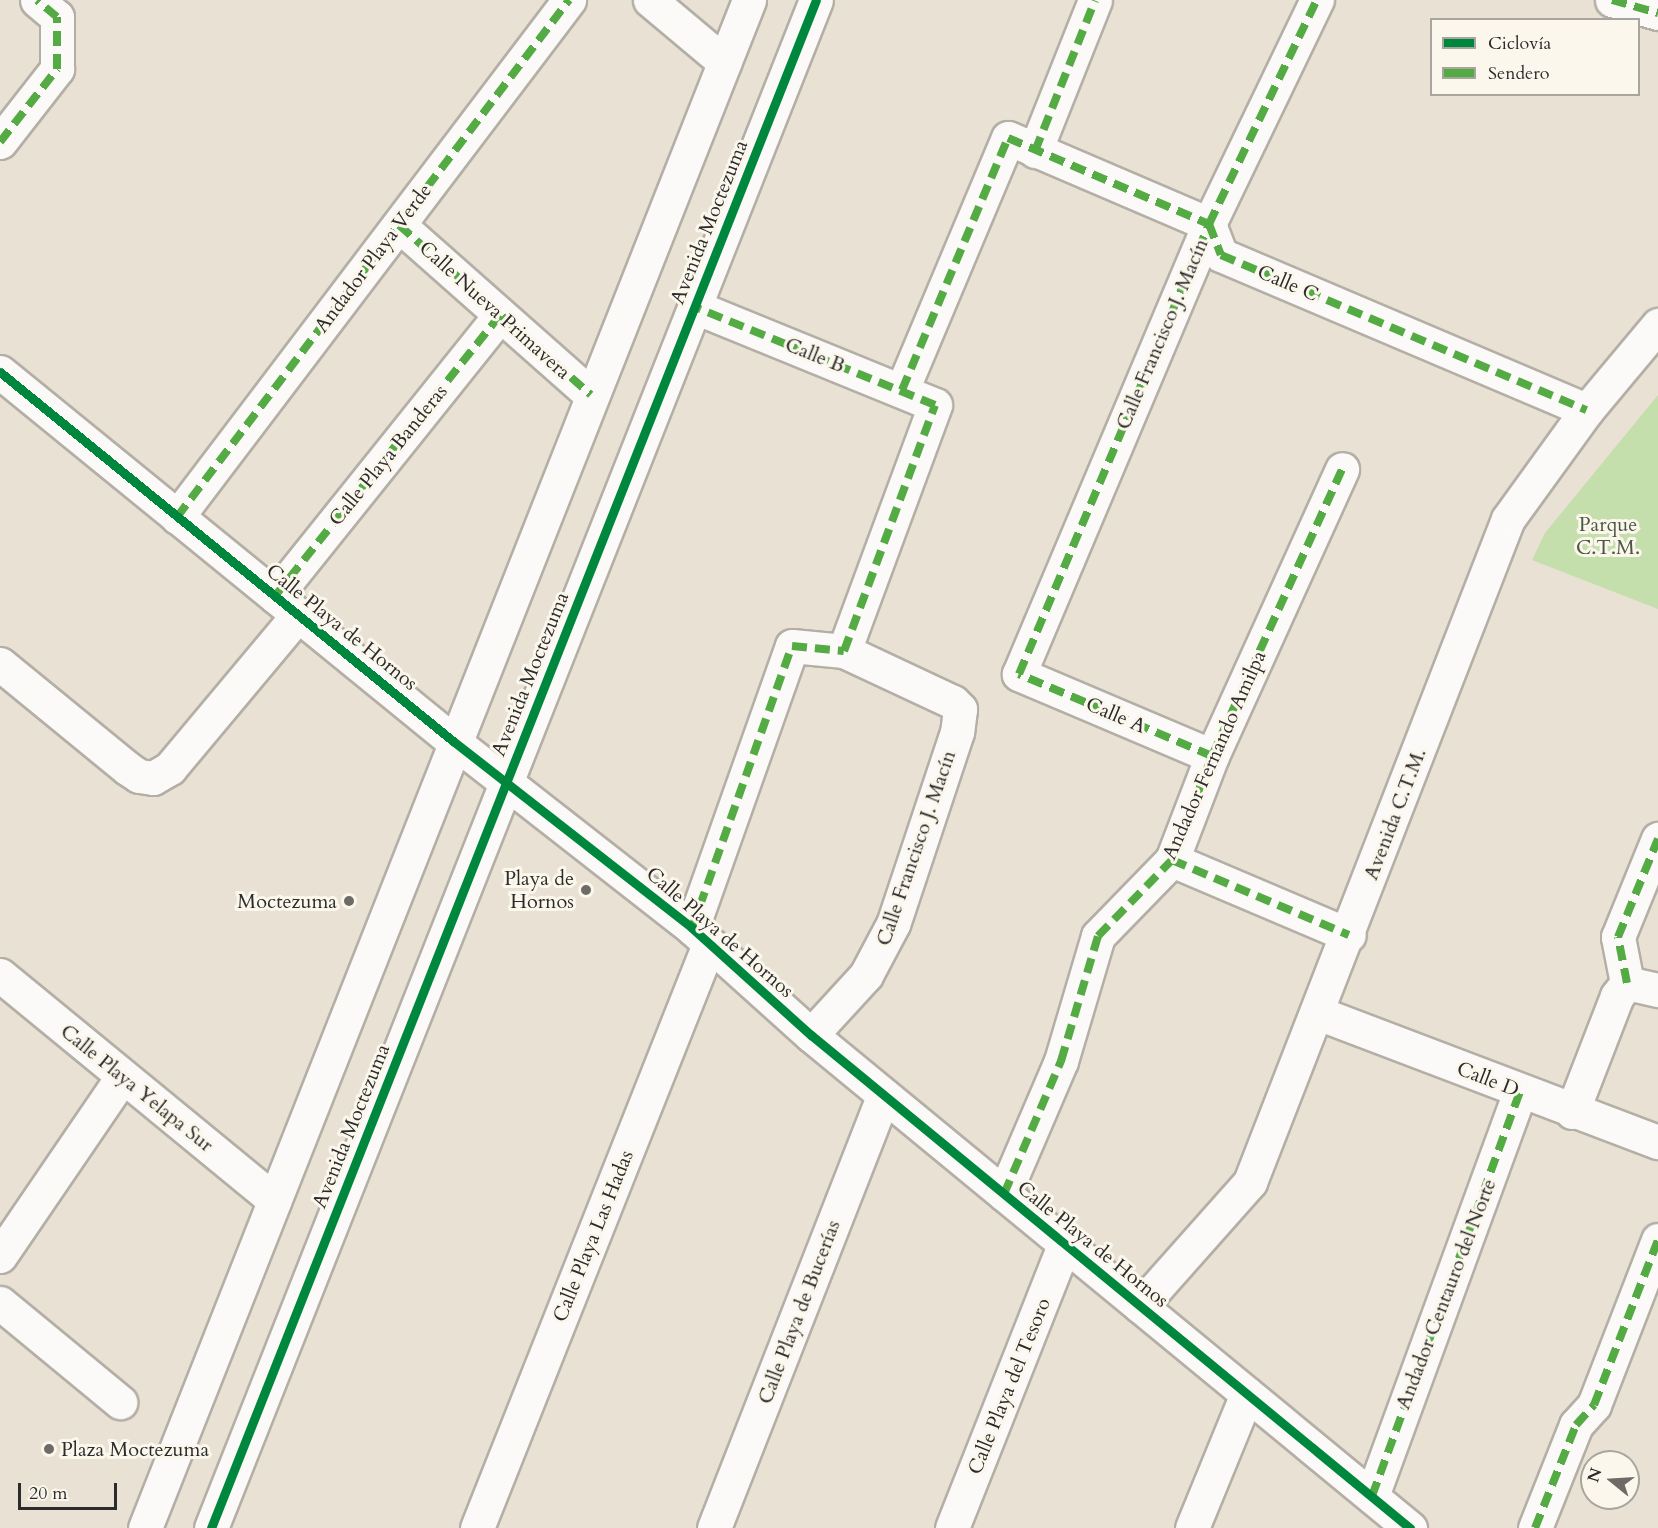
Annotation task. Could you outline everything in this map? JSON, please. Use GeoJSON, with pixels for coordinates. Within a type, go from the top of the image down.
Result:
{"type":"FeatureCollection","features":[{"type":"Feature","properties":{"kind":"street"},"geometry":{"type":"LineString","coordinates":[[0,142],[57,69],[57,17],[37,0]]}},
{"type":"Feature","properties":{"kind":"street","name":"Andador Playa Verde"},"geometry":{"type":"LineString","coordinates":[[177,517],[569,0]]}},
{"type":"Feature","properties":{"kind":"street"},"geometry":{"type":"LineString","coordinates":[[650,0],[724,62]]}},
{"type":"Feature","properties":{"kind":"street"},"geometry":{"type":"LineString","coordinates":[[146,1528],[453,741],[749,0]]}},
{"type":"Feature","properties":{"kind":"street","name":"Avenida Moctezuma"},"geometry":{"type":"LineString","coordinates":[[211,1528],[816,0]]}},
{"type":"Feature","properties":{"kind":"street"},"geometry":{"type":"LineString","coordinates":[[902,390],[1095,0]]}},
{"type":"Feature","properties":{"kind":"street","name":"Calle Francisco J. Macín"},"geometry":{"type":"LineString","coordinates":[[1019,674],[1209,224],[1317,0]]}},
{"type":"Feature","properties":{"kind":"street"},"geometry":{"type":"LineString","coordinates":[[1612,0],[1658,13]]}},
{"type":"Feature","properties":{"kind":"street"},"geometry":{"type":"LineString","coordinates":[[1022,144],[1209,224]]}},
{"type":"Feature","properties":{"kind":"street","name":"Calle C"},"geometry":{"type":"LineString","coordinates":[[1209,224],[1221,255],[1587,410]]}},
{"type":"Feature","properties":{"kind":"street","name":"Calle Nueva Primavera"},"geometry":{"type":"LineString","coordinates":[[399,225],[591,395]]}},
{"type":"Feature","properties":{"kind":"street","name":"Calle B"},"geometry":{"type":"LineString","coordinates":[[695,307],[935,405],[844,651]]}},
{"type":"Feature","properties":{"kind":"street","name":"Calle Playa Banderas"},"geometry":{"type":"LineString","coordinates":[[0,664],[138,776],[153,778],[170,768],[500,315]]}},
{"type":"Feature","properties":{"kind":"street","name":"Avenida C.T.M."},"geometry":{"type":"LineString","coordinates":[[1140,1306],[1250,1182],[1349,935],[1508,519],[1587,410],[1658,325]]}},
{"type":"Feature","properties":{"kind":"street","name":"Calle Playa de Hornos"},"geometry":{"type":"LineString","coordinates":[[0,372],[453,741],[507,780],[701,936],[811,1035],[1410,1528]]}},
{"type":"Feature","properties":{"kind":"street","name":"Andador Fernando Amilpa"},"geometry":{"type":"LineString","coordinates":[[1004,1194],[1061,1061],[1098,936],[1172,860],[1212,756],[1342,469]]}},
{"type":"Feature","properties":{"kind":"street","name":"Calle Playa Las Hadas"},"geometry":{"type":"LineString","coordinates":[[477,1528],[701,936],[792,646],[844,651]]}},
{"type":"Feature","properties":{"kind":"street","name":"Calle Francisco J. Macín"},"geometry":{"type":"LineString","coordinates":[[811,1035],[866,975],[885,942],[957,732],[960,709],[944,697],[844,651]]}},
{"type":"Feature","properties":{"kind":"street","name":"Calle A"},"geometry":{"type":"LineString","coordinates":[[1019,674],[1212,756]]}},
{"type":"Feature","properties":{"kind":"street"},"geometry":{"type":"LineString","coordinates":[[1572,1112],[1617,996],[1627,983],[1618,937],[1658,839]]}},
{"type":"Feature","properties":{"kind":"street"},"geometry":{"type":"LineString","coordinates":[[1172,860],[1349,935]]}},
{"type":"Feature","properties":{"kind":"street","name":"Calle Playa Yelapa Sur"},"geometry":{"type":"LineString","coordinates":[[0,975],[274,1200]]}},
{"type":"Feature","properties":{"kind":"street"},"geometry":{"type":"LineString","coordinates":[[1627,983],[1658,990]]}},
{"type":"Feature","properties":{"kind":"street","name":"Calle D"},"geometry":{"type":"LineString","coordinates":[[1318,1013],[1572,1112],[1658,1142]]}},
{"type":"Feature","properties":{"kind":"street"},"geometry":{"type":"LineString","coordinates":[[0,1256],[122,1077]]}},
{"type":"Feature","properties":{"kind":"street","name":"Andador Centauro del Norte"},"geometry":{"type":"LineString","coordinates":[[1372,1496],[1520,1092]]}},
{"type":"Feature","properties":{"kind":"street","name":"Calle Playa de Bucerías"},"geometry":{"type":"LineString","coordinates":[[714,1528],[884,1095]]}},
{"type":"Feature","properties":{"kind":"street"},"geometry":{"type":"LineString","coordinates":[[1535,1528],[1576,1425],[1594,1405],[1658,1240]]}},
{"type":"Feature","properties":{"kind":"street","name":"Calle Playa del Tesoro"},"geometry":{"type":"LineString","coordinates":[[952,1528],[1065,1244]]}},
{"type":"Feature","properties":{"kind":"street"},"geometry":{"type":"LineString","coordinates":[[0,1303],[120,1402]]}},
{"type":"Feature","properties":{"kind":"street"},"geometry":{"type":"LineString","coordinates":[[1192,1528],[1247,1394]]}},
{"type":"Feature","properties":{"kind":"green space","name":"Parque C.T.M."},"geometry":{"type":"Polygon","coordinates":[[[1658,395],[1658,609],[1532,560],[1545,533],[1658,395]]]}},
{"type":"Feature","properties":{"kind":"marked path"},"geometry":{"type":"LineString","coordinates":[[0,142],[57,69],[57,17],[37,0]]}},
{"type":"Feature","properties":{"kind":"marked path"},"geometry":{"type":"LineString","coordinates":[[177,517],[569,0]]}},
{"type":"Feature","properties":{"kind":"marked path"},"geometry":{"type":"LineString","coordinates":[[1035,151],[1095,0]]}},
{"type":"Feature","properties":{"kind":"marked path"},"geometry":{"type":"LineString","coordinates":[[1212,756],[1019,674],[1209,224],[1317,0]]}},
{"type":"Feature","properties":{"kind":"marked path"},"geometry":{"type":"LineString","coordinates":[[1612,0],[1658,13]]}},
{"type":"Feature","properties":{"kind":"marked path"},"geometry":{"type":"LineString","coordinates":[[902,390],[1008,138],[1209,224],[1221,255],[1587,410]]}},
{"type":"Feature","properties":{"kind":"marked path"},"geometry":{"type":"LineString","coordinates":[[399,225],[591,395]]}},
{"type":"Feature","properties":{"kind":"marked path"},"geometry":{"type":"LineString","coordinates":[[692,928],[792,646],[844,651],[935,405],[695,307]]}},
{"type":"Feature","properties":{"kind":"marked path"},"geometry":{"type":"LineString","coordinates":[[275,596],[500,315]]}},
{"type":"Feature","properties":{"kind":"marked path"},"geometry":{"type":"LineString","coordinates":[[1004,1194],[1061,1061],[1098,936],[1172,860],[1212,756],[1342,469]]}},
{"type":"Feature","properties":{"kind":"marked path"},"geometry":{"type":"LineString","coordinates":[[1627,983],[1618,937],[1658,839]]}},
{"type":"Feature","properties":{"kind":"marked path"},"geometry":{"type":"LineString","coordinates":[[1172,860],[1349,935]]}},
{"type":"Feature","properties":{"kind":"marked path"},"geometry":{"type":"LineString","coordinates":[[1372,1496],[1520,1092]]}},
{"type":"Feature","properties":{"kind":"marked path"},"geometry":{"type":"LineString","coordinates":[[1535,1528],[1576,1425],[1594,1405],[1658,1240]]}},
{"type":"Feature","properties":{"kind":"cycle path"},"geometry":{"type":"LineString","coordinates":[[211,1528],[816,0]]}},
{"type":"Feature","properties":{"kind":"cycle path"},"geometry":{"type":"LineString","coordinates":[[0,372],[453,741],[692,928],[811,1035],[1410,1528]]}},
{"type":"Feature","properties":{"kind":"place","name":"Playa de Hornos"},"geometry":{"type":"Point","coordinates":[586,890]}},
{"type":"Feature","properties":{"kind":"place","name":"Moctezuma"},"geometry":{"type":"Point","coordinates":[349,901]}},
{"type":"Feature","properties":{"kind":"place","name":"Plaza Moctezuma"},"geometry":{"type":"Point","coordinates":[49,1449]}}]}
